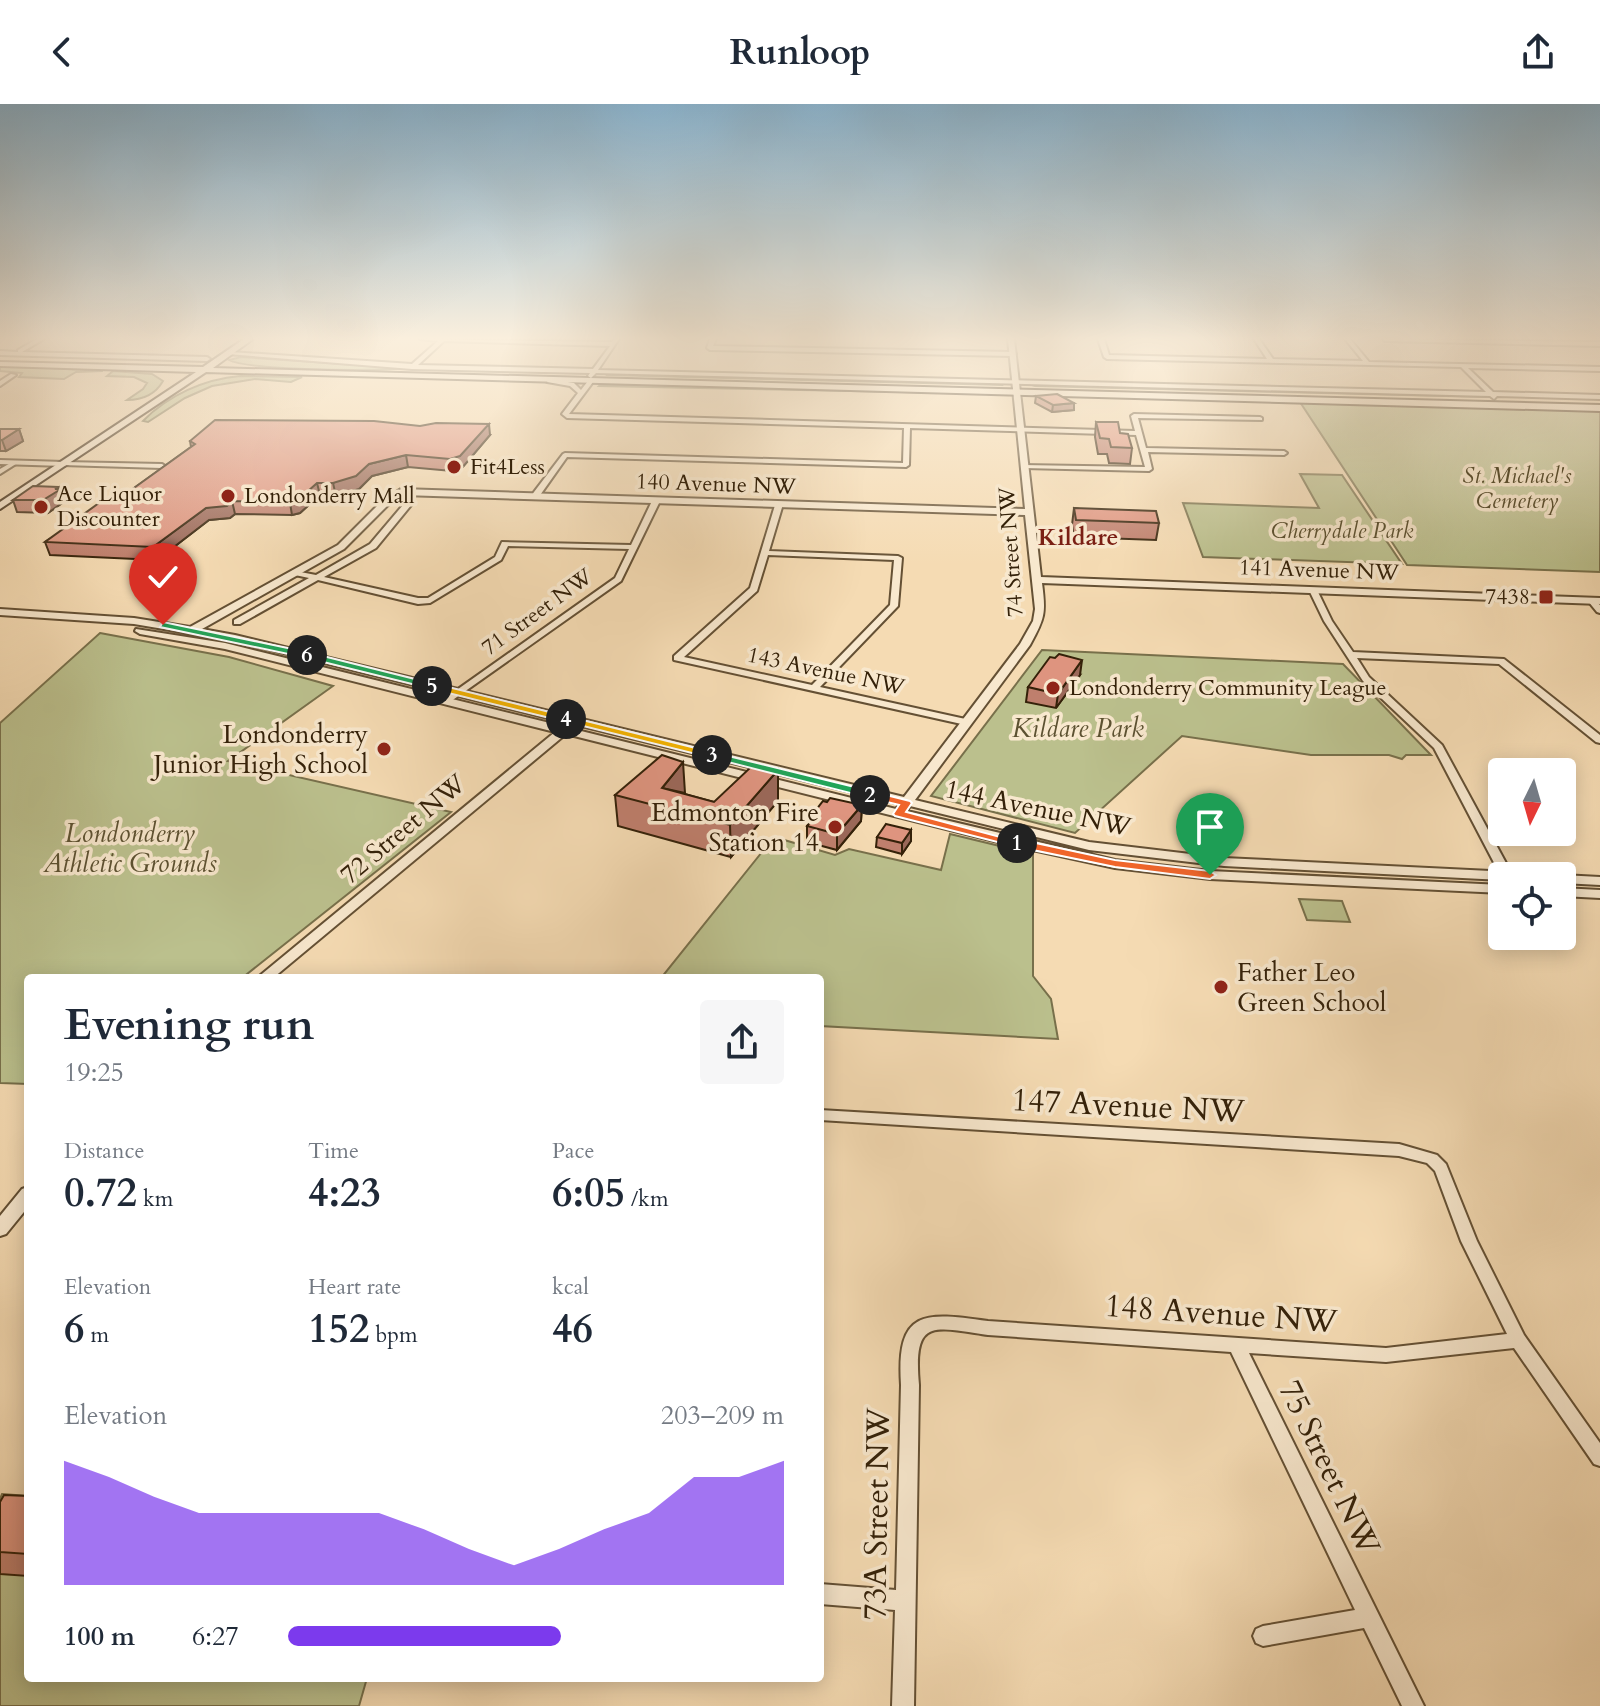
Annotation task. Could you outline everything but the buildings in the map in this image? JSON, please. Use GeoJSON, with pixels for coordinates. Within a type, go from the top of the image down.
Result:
{"type":"FeatureCollection","features":[{"type":"Feature","properties":{"kind":"main road"},"geometry":{"type":"LineString","coordinates":[[0,494],[124,414]]}},
{"type":"Feature","properties":{"kind":"main road"},"geometry":{"type":"LineString","coordinates":[[0,506],[64,464],[130,414]]}},
{"type":"Feature","properties":{"kind":"street"},"geometry":{"type":"LineString","coordinates":[[565,414],[907,428],[1139,433]]}},
{"type":"Feature","properties":{"kind":"street","name":"74 Street NW"},"geometry":{"type":"LineString","coordinates":[[902,809],[1033,633],[1040,609],[1018,414]]}},
{"type":"Feature","properties":{"kind":"street"},"geometry":{"type":"LineString","coordinates":[[1024,466],[1149,469],[1134,416],[1260,419]]}},
{"type":"Feature","properties":{"kind":"street","name":"140 Avenue NW"},"geometry":{"type":"LineString","coordinates":[[535,496],[565,455],[906,465],[907,428]]}},
{"type":"Feature","properties":{"kind":"street"},"geometry":{"type":"LineString","coordinates":[[1144,450],[1284,453]]}},
{"type":"Feature","properties":{"kind":"street"},"geometry":{"type":"LineString","coordinates":[[0,462],[160,468]]}},
{"type":"Feature","properties":{"kind":"street"},"geometry":{"type":"LineString","coordinates":[[0,472],[16,462]]}},
{"type":"Feature","properties":{"kind":"street","name":"140 Avenue NW"},"geometry":{"type":"LineString","coordinates":[[390,498],[401,492],[1029,512]]}},
{"type":"Feature","properties":{"kind":"street"},"geometry":{"type":"LineString","coordinates":[[180,637],[355,538],[390,498],[408,504],[373,546],[237,622]]}},
{"type":"Feature","properties":{"kind":"street","name":"71 Street NW"},"geometry":{"type":"LineString","coordinates":[[447,701],[618,579],[656,501]]}},
{"type":"Feature","properties":{"kind":"street"},"geometry":{"type":"LineString","coordinates":[[779,504],[765,553],[898,558],[894,606],[813,689]]}},
{"type":"Feature","properties":{"kind":"street"},"geometry":{"type":"LineString","coordinates":[[298,573],[418,601],[430,600],[498,558],[505,544],[634,547]]}},
{"type":"Feature","properties":{"kind":"street","name":"143 Avenue NW"},"geometry":{"type":"LineString","coordinates":[[765,553],[754,589],[677,658],[966,722]]}},
{"type":"Feature","properties":{"kind":"street","name":"141 Avenue NW"},"geometry":{"type":"LineString","coordinates":[[1037,580],[1597,604]]}},
{"type":"Feature","properties":{"kind":"street"},"geometry":{"type":"LineString","coordinates":[[1313,590],[1366,679],[1438,747],[1500,862]]}},
{"type":"Feature","properties":{"kind":"street","name":"144 Avenue NW"},"geometry":{"type":"LineString","coordinates":[[0,612],[105,618],[194,629],[459,692],[569,725],[1062,853],[1158,870],[1488,888]]}},
{"type":"Feature","properties":{"kind":"street","name":"144 Avenue NW"},"geometry":{"type":"LineString","coordinates":[[0,621],[73,624],[180,637],[447,701],[569,725]]}},
{"type":"Feature","properties":{"kind":"street"},"geometry":{"type":"LineString","coordinates":[[1349,655],[1501,661],[1600,740]]}},
{"type":"Feature","properties":{"kind":"street","name":"72 Street NW"},"geometry":{"type":"LineString","coordinates":[[269,974],[569,725]]}},
{"type":"Feature","properties":{"kind":"street","name":"144 Avenue NW"},"geometry":{"type":"LineString","coordinates":[[902,809],[1151,856],[1488,875]]}},
{"type":"Feature","properties":{"kind":"street"},"geometry":{"type":"LineString","coordinates":[[1576,880],[1600,881]]}},
{"type":"Feature","properties":{"kind":"street"},"geometry":{"type":"LineString","coordinates":[[1576,893],[1600,894]]}},
{"type":"Feature","properties":{"kind":"street","name":"147 Avenue NW"},"geometry":{"type":"LineString","coordinates":[[824,1115],[1399,1150],[1432,1159],[1446,1179],[1469,1241],[1518,1340]]}},
{"type":"Feature","properties":{"kind":"street"},"geometry":{"type":"LineString","coordinates":[[0,1229],[24,1199]]}},
{"type":"Feature","properties":{"kind":"street","name":"148 Avenue NW"},"geometry":{"type":"LineString","coordinates":[[920,1327],[936,1321],[988,1328],[1386,1355],[1518,1340]]}},
{"type":"Feature","properties":{"kind":"street","name":"73A Street NW"},"geometry":{"type":"LineString","coordinates":[[903,1706],[910,1385],[907,1357],[910,1343],[920,1327]]}},
{"type":"Feature","properties":{"kind":"street"},"geometry":{"type":"LineString","coordinates":[[1518,1340],[1600,1458]]}},
{"type":"Feature","properties":{"kind":"street","name":"75 Street NW"},"geometry":{"type":"LineString","coordinates":[[1236,1345],[1413,1706]]}},
{"type":"Feature","properties":{"kind":"street"},"geometry":{"type":"LineString","coordinates":[[824,1594],[905,1601]]}},
{"type":"Feature","properties":{"kind":"street"},"geometry":{"type":"LineString","coordinates":[[1263,1636],[1370,1617]]}},
{"type":"Feature","properties":{"kind":"green space"},"geometry":{"type":"Polygon","coordinates":[[[151,414],[161,414],[148,422],[143,421],[151,414]]]}},
{"type":"Feature","properties":{"kind":"green space","name":"St. Michael's Cemetery"},"geometry":{"type":"Polygon","coordinates":[[[1308,414],[1600,414],[1600,572],[1407,565],[1308,414]]]}},
{"type":"Feature","properties":{"kind":"green space","name":"Cherrydale Park"},"geometry":{"type":"Polygon","coordinates":[[[1300,474],[1342,475],[1402,564],[1203,557],[1183,503],[1319,508],[1300,474]]]}},
{"type":"Feature","properties":{"kind":"green space","name":"Londonderry Athletic Grounds"},"geometry":{"type":"Polygon","coordinates":[[[100,633],[229,657],[333,686],[228,761],[451,812],[247,974],[24,974],[24,1084],[0,1083],[0,723],[100,633]]]}},
{"type":"Feature","properties":{"kind":"green space","name":"Kildare Park"},"geometry":{"type":"Polygon","coordinates":[[[1042,650],[1343,664],[1431,755],[1406,755],[1402,759],[1389,755],[1311,755],[1182,736],[1075,833],[931,796],[1042,650]]]}},
{"type":"Feature","properties":{"kind":"green space"},"geometry":{"type":"Polygon","coordinates":[[[950,834],[1033,854],[1033,976],[1051,999],[1058,1039],[824,1026],[824,974],[664,974],[774,837],[835,855],[849,849],[941,870],[950,834]]]}},
{"type":"Feature","properties":{"kind":"green space"},"geometry":{"type":"Polygon","coordinates":[[[1299,899],[1342,901],[1350,922],[1307,920],[1299,899]]]}},
{"type":"Feature","properties":{"kind":"green space"},"geometry":{"type":"Polygon","coordinates":[[[2,1494],[24,1496],[24,1682],[366,1682],[359,1706],[0,1706],[2,1494]]]}},
{"type":"Feature","properties":{"kind":"place","name":"Fit4Less"},"geometry":{"type":"Point","coordinates":[454,467]}},
{"type":"Feature","properties":{"kind":"place","name":"Londonderry Mall"},"geometry":{"type":"Point","coordinates":[228,496]}},
{"type":"Feature","properties":{"kind":"place","name":"Ace Liquor Discounter"},"geometry":{"type":"Point","coordinates":[41,507]}},
{"type":"Feature","properties":{"kind":"place","name":"7438"},"geometry":{"type":"Point","coordinates":[1546,597]}},
{"type":"Feature","properties":{"kind":"place","name":"Londonderry Community League"},"geometry":{"type":"Point","coordinates":[1053,688]}},
{"type":"Feature","properties":{"kind":"place","name":"Londonderry Junior High School"},"geometry":{"type":"Point","coordinates":[384,749]}},
{"type":"Feature","properties":{"kind":"place","name":"Edmonton Fire Station 14"},"geometry":{"type":"Point","coordinates":[835,827]}},
{"type":"Feature","properties":{"kind":"place","name":"Father Leo Green School"},"geometry":{"type":"Point","coordinates":[1221,987]}},
{"type":"Feature","properties":{"kind":"district","name":"Kildare"},"geometry":{"type":"Point","coordinates":[1078,537]}},
{"type":"Feature","properties":{"kind":"route"},"geometry":{"type":"LineString","coordinates":[[163,625],[235,638],[906,803],[899,814],[1014,842],[1115,864],[1210,875]]}}]}
